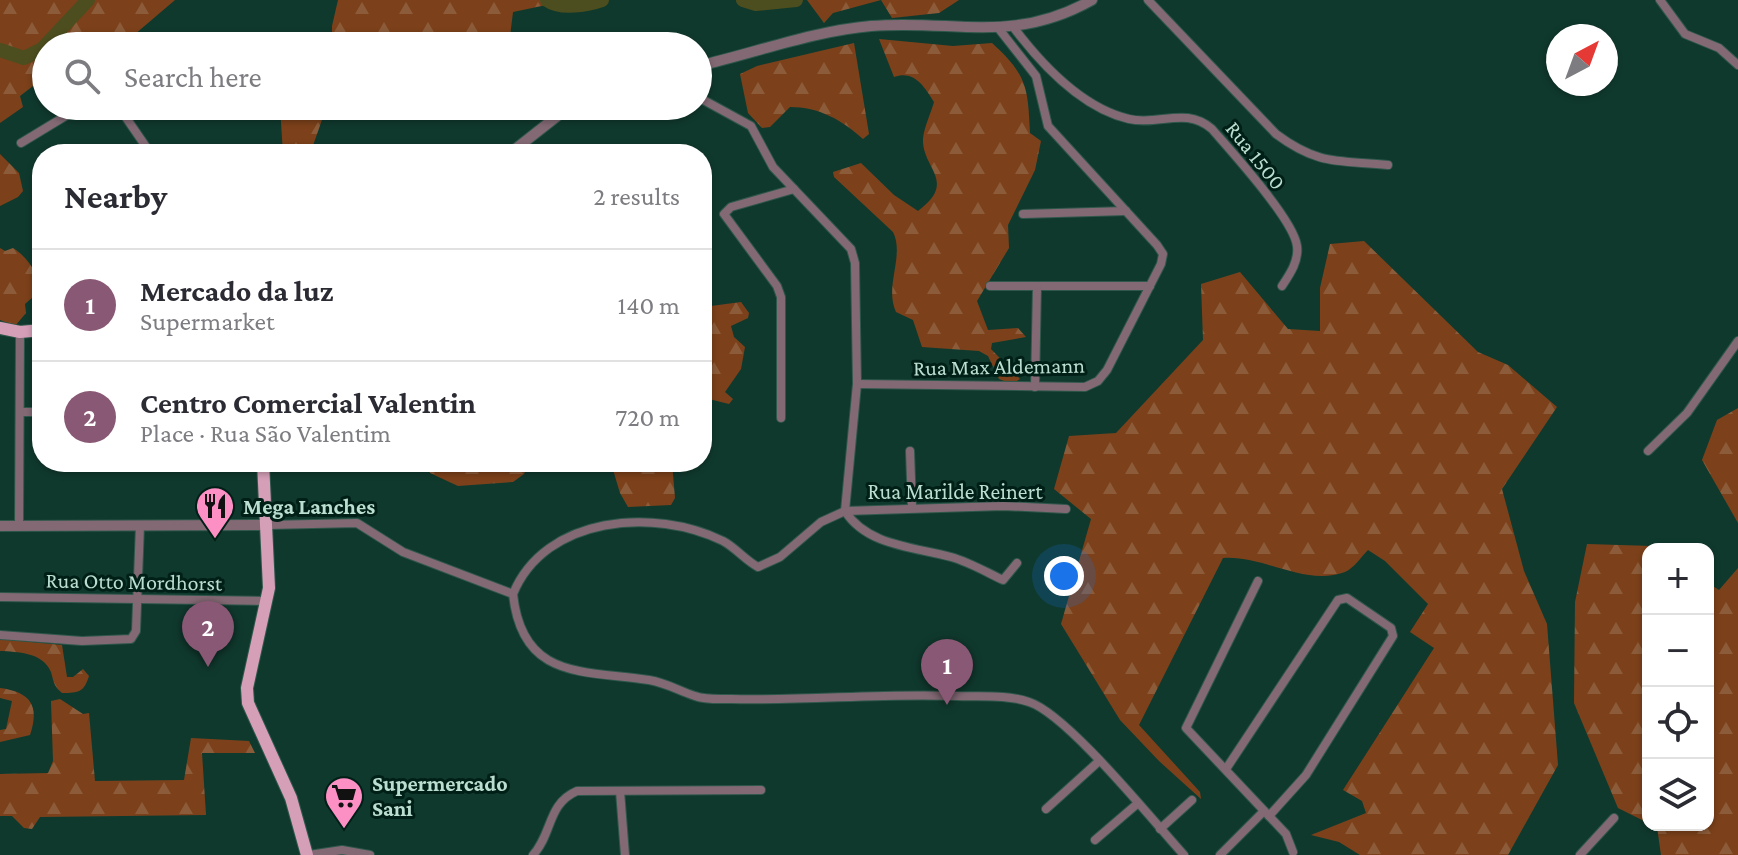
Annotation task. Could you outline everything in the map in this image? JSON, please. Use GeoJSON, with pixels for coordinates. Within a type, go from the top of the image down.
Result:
{"type":"FeatureCollection","features":[{"type":"Feature","properties":{"kind":"main road"},"geometry":{"type":"LineString","coordinates":[[0,328],[32,331]]}},
{"type":"Feature","properties":{"kind":"main road"},"geometry":{"type":"LineString","coordinates":[[264,472],[268,525],[267,601],[248,678],[248,703],[291,798],[308,855]]}},
{"type":"Feature","properties":{"kind":"street"},"geometry":{"type":"LineString","coordinates":[[712,63],[870,26],[1014,28],[1045,21],[1092,0]]}},
{"type":"Feature","properties":{"kind":"street"},"geometry":{"type":"LineString","coordinates":[[1148,0],[1276,134],[1293,147],[1333,163],[1388,165]]}},
{"type":"Feature","properties":{"kind":"street"},"geometry":{"type":"LineString","coordinates":[[1660,0],[1685,34],[1719,48],[1738,65]]}},
{"type":"Feature","properties":{"kind":"street","name":"Rua 1500"},"geometry":{"type":"LineString","coordinates":[[1014,28],[1065,84],[1120,116],[1138,120],[1190,116],[1201,119],[1212,129],[1286,220],[1297,244],[1295,266],[1282,286]]}},
{"type":"Feature","properties":{"kind":"street","name":"Rua Max Aldemann"},"geometry":{"type":"LineString","coordinates":[[857,384],[1085,387],[1098,381],[1150,286],[1163,254],[1048,126],[1036,76],[999,29]]}},
{"type":"Feature","properties":{"kind":"street"},"geometry":{"type":"LineString","coordinates":[[712,105],[751,126],[766,157],[851,249],[855,263],[857,384],[845,511],[857,525],[894,546],[952,557],[1003,580],[1017,563]]}},
{"type":"Feature","properties":{"kind":"street"},"geometry":{"type":"LineString","coordinates":[[21,143],[59,120]]}},
{"type":"Feature","properties":{"kind":"street"},"geometry":{"type":"LineString","coordinates":[[128,120],[144,144]]}},
{"type":"Feature","properties":{"kind":"street"},"geometry":{"type":"LineString","coordinates":[[522,144],[552,120]]}},
{"type":"Feature","properties":{"kind":"street"},"geometry":{"type":"LineString","coordinates":[[781,418],[781,297],[777,286],[724,214],[731,207],[794,189]]}},
{"type":"Feature","properties":{"kind":"street"},"geometry":{"type":"LineString","coordinates":[[1023,214],[1126,211]]}},
{"type":"Feature","properties":{"kind":"street"},"geometry":{"type":"LineString","coordinates":[[990,286],[1150,286]]}},
{"type":"Feature","properties":{"kind":"street"},"geometry":{"type":"LineString","coordinates":[[1035,387],[1037,286]]}},
{"type":"Feature","properties":{"kind":"street"},"geometry":{"type":"LineString","coordinates":[[19,526],[20,332]]}},
{"type":"Feature","properties":{"kind":"street"},"geometry":{"type":"LineString","coordinates":[[1648,451],[1687,413],[1738,341]]}},
{"type":"Feature","properties":{"kind":"street"},"geometry":{"type":"LineString","coordinates":[[20,412],[32,412]]}},
{"type":"Feature","properties":{"kind":"street"},"geometry":{"type":"LineString","coordinates":[[910,451],[912,508]]}},
{"type":"Feature","properties":{"kind":"street","name":"Rua Marilde Reinert"},"geometry":{"type":"LineString","coordinates":[[845,511],[1066,509]]}},
{"type":"Feature","properties":{"kind":"street"},"geometry":{"type":"LineString","coordinates":[[845,511],[821,522],[764,567],[752,564],[725,542],[697,532],[610,522],[534,558],[513,594],[514,609],[528,642],[542,658],[570,671],[653,680],[675,686],[696,697],[995,696],[1027,701],[1053,715],[1181,851],[1170,855]]}},
{"type":"Feature","properties":{"kind":"street"},"geometry":{"type":"LineString","coordinates":[[0,526],[357,523],[403,552],[513,594]]}},
{"type":"Feature","properties":{"kind":"street"},"geometry":{"type":"LineString","coordinates":[[0,635],[127,640],[136,631],[140,525]]}},
{"type":"Feature","properties":{"kind":"street"},"geometry":{"type":"LineString","coordinates":[[1258,581],[1186,728],[1286,834],[1294,854]]}},
{"type":"Feature","properties":{"kind":"street","name":"Rua Otto Mordhorst"},"geometry":{"type":"LineString","coordinates":[[0,597],[267,601]]}},
{"type":"Feature","properties":{"kind":"street"},"geometry":{"type":"LineString","coordinates":[[1220,855],[1306,775],[1393,636],[1391,628],[1347,598],[1338,600],[1226,769]]}},
{"type":"Feature","properties":{"kind":"street"},"geometry":{"type":"LineString","coordinates":[[1046,809],[1098,762]]}},
{"type":"Feature","properties":{"kind":"street"},"geometry":{"type":"LineString","coordinates":[[533,855],[555,807],[564,797],[577,791],[761,790]]}},
{"type":"Feature","properties":{"kind":"street"},"geometry":{"type":"LineString","coordinates":[[620,791],[625,855]]}},
{"type":"Feature","properties":{"kind":"street"},"geometry":{"type":"LineString","coordinates":[[1160,829],[1192,800]]}},
{"type":"Feature","properties":{"kind":"street"},"geometry":{"type":"LineString","coordinates":[[1095,840],[1137,804]]}},
{"type":"Feature","properties":{"kind":"street"},"geometry":{"type":"LineString","coordinates":[[1580,855],[1614,818]]}},
{"type":"Feature","properties":{"kind":"street"},"geometry":{"type":"LineString","coordinates":[[308,855],[342,850],[370,855]]}},
{"type":"Feature","properties":{"kind":"green space"},"geometry":{"type":"Polygon","coordinates":[[[0,0],[175,0],[137,32],[32,32],[32,87],[20,96],[23,107],[0,123],[0,0]]]}},
{"type":"Feature","properties":{"kind":"green space"},"geometry":{"type":"Polygon","coordinates":[[[338,0],[570,0],[513,12],[510,32],[332,32],[338,0]]]}},
{"type":"Feature","properties":{"kind":"green space"},"geometry":{"type":"Polygon","coordinates":[[[807,0],[881,0],[833,13],[824,23],[807,0]]]}},
{"type":"Feature","properties":{"kind":"green space"},"geometry":{"type":"Polygon","coordinates":[[[881,0],[959,0],[939,13],[892,18],[881,0]]]}},
{"type":"Feature","properties":{"kind":"green space"},"geometry":{"type":"Polygon","coordinates":[[[879,39],[953,46],[992,43],[1019,73],[1023,83],[1030,133],[1041,141],[1035,170],[1008,225],[1009,248],[977,301],[988,330],[1018,328],[1026,337],[992,343],[991,349],[1020,379],[1012,384],[999,379],[988,356],[979,351],[922,347],[913,320],[896,312],[893,302],[897,251],[893,232],[834,177],[833,172],[861,163],[894,195],[918,211],[936,191],[935,175],[927,159],[923,139],[934,102],[913,78],[894,77],[879,39]]]}},
{"type":"Feature","properties":{"kind":"green space"},"geometry":{"type":"Polygon","coordinates":[[[854,43],[869,134],[863,139],[847,126],[811,109],[790,107],[770,127],[762,128],[748,113],[740,74],[757,66],[854,43]]]}},
{"type":"Feature","properties":{"kind":"green space"},"geometry":{"type":"Polygon","coordinates":[[[281,120],[322,120],[314,144],[282,144],[281,120]]]}},
{"type":"Feature","properties":{"kind":"green space"},"geometry":{"type":"Polygon","coordinates":[[[0,154],[19,173],[23,191],[0,206],[0,154]]]}},
{"type":"Feature","properties":{"kind":"green space"},"geometry":{"type":"Polygon","coordinates":[[[1364,241],[1478,352],[1508,365],[1557,407],[1502,489],[1524,571],[1547,624],[1558,765],[1508,855],[1360,855],[1339,842],[1311,835],[1366,813],[1362,801],[1343,790],[1434,648],[1410,632],[1428,604],[1385,561],[1368,550],[1348,570],[1330,576],[1315,576],[1238,558],[1223,558],[1139,725],[1200,792],[1201,799],[1120,720],[1061,624],[1091,519],[1054,489],[1069,436],[1116,433],[1203,340],[1201,284],[1240,272],[1288,329],[1320,331],[1320,288],[1330,244],[1364,241]]]}},
{"type":"Feature","properties":{"kind":"green space"},"geometry":{"type":"Polygon","coordinates":[[[0,248],[5,251],[13,248],[32,268],[32,298],[25,304],[26,313],[15,326],[0,320],[0,248]]]}},
{"type":"Feature","properties":{"kind":"green space"},"geometry":{"type":"Polygon","coordinates":[[[741,302],[749,313],[748,318],[731,326],[734,337],[745,347],[741,369],[725,392],[733,399],[729,404],[712,400],[712,306],[741,302]]]}},
{"type":"Feature","properties":{"kind":"green space"},"geometry":{"type":"Polygon","coordinates":[[[1738,408],[1738,523],[1702,460],[1717,420],[1738,408]]]}},
{"type":"Feature","properties":{"kind":"green space"},"geometry":{"type":"Polygon","coordinates":[[[525,472],[513,482],[458,486],[430,473],[525,472]]]}},
{"type":"Feature","properties":{"kind":"green space"},"geometry":{"type":"Polygon","coordinates":[[[614,472],[673,472],[675,498],[671,505],[628,507],[614,472]]]}},
{"type":"Feature","properties":{"kind":"green space"},"geometry":{"type":"Polygon","coordinates":[[[1587,544],[1642,546],[1642,820],[1618,808],[1574,703],[1575,602],[1587,544]]]}},
{"type":"Feature","properties":{"kind":"green space"},"geometry":{"type":"Polygon","coordinates":[[[1738,568],[1738,855],[1661,855],[1658,831],[1714,831],[1714,587],[1719,590],[1738,568]]]}},
{"type":"Feature","properties":{"kind":"green space"},"geometry":{"type":"Polygon","coordinates":[[[0,639],[62,645],[67,677],[73,677],[83,669],[89,676],[85,685],[77,692],[62,693],[42,660],[29,654],[0,651],[0,639]]]}},
{"type":"Feature","properties":{"kind":"green space"},"geometry":{"type":"Polygon","coordinates":[[[0,688],[19,693],[30,702],[34,716],[30,735],[0,742],[0,730],[6,729],[12,701],[0,698],[0,688]]]}},
{"type":"Feature","properties":{"kind":"green space"},"geometry":{"type":"Polygon","coordinates":[[[60,699],[83,714],[89,713],[95,781],[184,780],[191,738],[249,741],[255,753],[202,753],[206,815],[40,817],[32,829],[24,828],[12,816],[0,816],[0,774],[48,773],[53,761],[51,701],[60,699]]]}},
{"type":"Feature","properties":{"kind":"waterway"},"geometry":{"type":"LineString","coordinates":[[58,32],[88,0]]}},
{"type":"Feature","properties":{"kind":"waterway"},"geometry":{"type":"LineString","coordinates":[[547,0],[567,6],[602,0]]}},
{"type":"Feature","properties":{"kind":"waterway"},"geometry":{"type":"LineString","coordinates":[[743,0],[756,4],[796,0]]}},
{"type":"Feature","properties":{"kind":"waterway"},"geometry":{"type":"LineString","coordinates":[[0,50],[24,58],[32,54]]}},
{"type":"Feature","properties":{"kind":"place","name":"Mega Lanches"},"geometry":{"type":"Point","coordinates":[215,540]}},
{"type":"Feature","properties":{"kind":"place","name":"Centro Comercial Valentin"},"geometry":{"type":"Point","coordinates":[208,667]}},
{"type":"Feature","properties":{"kind":"place","name":"Mercado da luz"},"geometry":{"type":"Point","coordinates":[947,705]}},
{"type":"Feature","properties":{"kind":"place","name":"Supermercado Sani"},"geometry":{"type":"Point","coordinates":[344,830]}}]}
